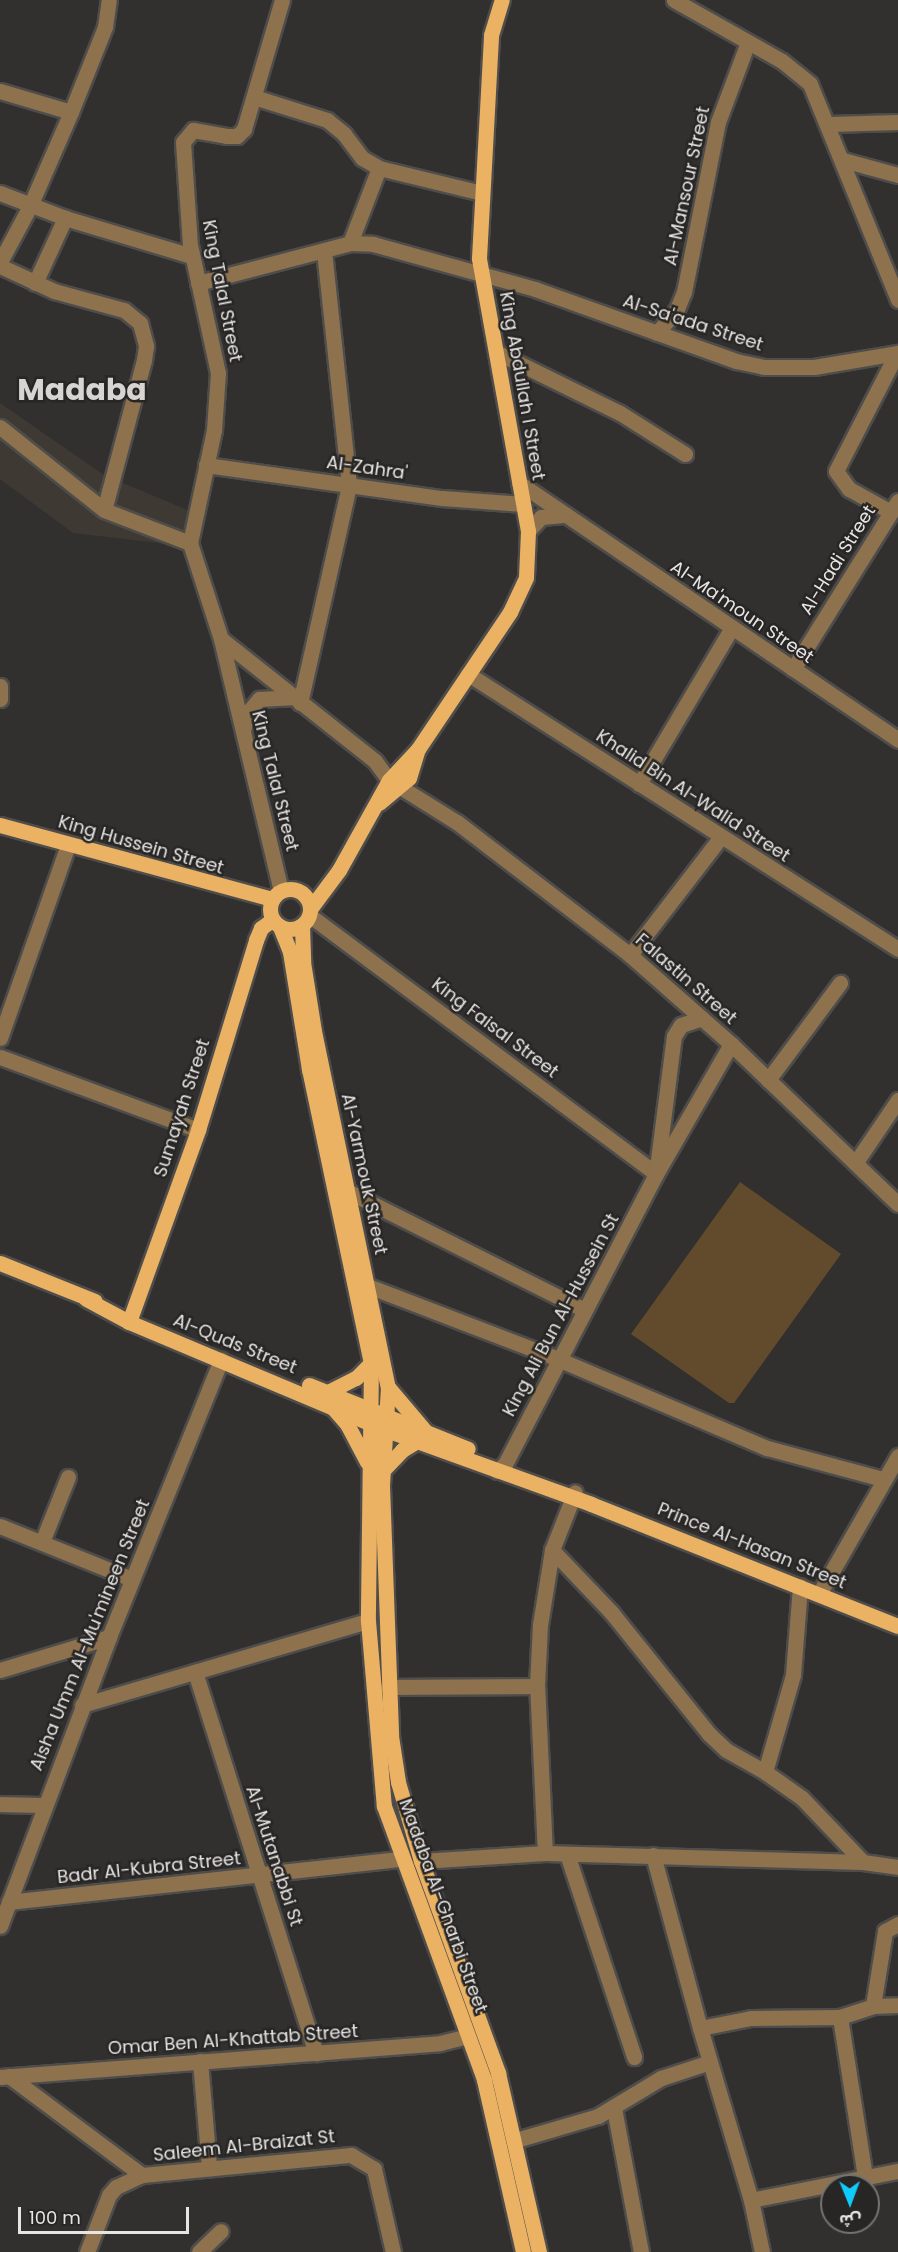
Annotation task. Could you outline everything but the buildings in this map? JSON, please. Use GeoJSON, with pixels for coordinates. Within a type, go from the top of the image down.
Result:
{"type":"FeatureCollection","features":[{"type":"Feature","properties":{"kind":"main road","name":"King Abdullah I Street"},"geometry":{"type":"LineString","coordinates":[[399,779],[519,595],[526,577],[528,531],[481,273],[482,193],[490,35],[503,0]]}},
{"type":"Feature","properties":{"kind":"main road"},"geometry":{"type":"LineString","coordinates":[[276,895],[276,924],[307,917],[325,892],[379,803],[399,779]]}},
{"type":"Feature","properties":{"kind":"main road","name":"King Hussein Street"},"geometry":{"type":"LineString","coordinates":[[0,825],[68,845],[276,895],[301,892],[307,917]]}},
{"type":"Feature","properties":{"kind":"main road","name":"Al-Yarmouk Street"},"geometry":{"type":"LineString","coordinates":[[307,917],[303,962],[314,1031],[388,1387],[387,1423]]}},
{"type":"Feature","properties":{"kind":"main road","name":"Al-Yarmouk Street"},"geometry":{"type":"LineString","coordinates":[[276,924],[290,952],[309,1069],[371,1363],[371,1416]]}},
{"type":"Feature","properties":{"kind":"main road","name":"Sumayah Street"},"geometry":{"type":"LineString","coordinates":[[131,1318],[198,1130],[256,940],[261,928],[276,924]]}},
{"type":"Feature","properties":{"kind":"main road","name":"Al-Quds Street"},"geometry":{"type":"LineString","coordinates":[[0,1263],[371,1416]]}},
{"type":"Feature","properties":{"kind":"main road","name":"Al-Quds Street"},"geometry":{"type":"LineString","coordinates":[[131,1318],[221,1360],[245,1364]]}},
{"type":"Feature","properties":{"kind":"main road"},"geometry":{"type":"LineString","coordinates":[[367,1462],[347,1424],[329,1398],[356,1378],[371,1363]]}},
{"type":"Feature","properties":{"kind":"main road"},"geometry":{"type":"LineString","coordinates":[[383,1470],[402,1450],[423,1437],[388,1387]]}},
{"type":"Feature","properties":{"kind":"main road","name":"Prince Al-Hasan Street"},"geometry":{"type":"LineString","coordinates":[[371,1416],[898,1626]]}},
{"type":"Feature","properties":{"kind":"main road","name":"Madaba Al-Gharbi Street"},"geometry":{"type":"LineString","coordinates":[[371,1416],[367,1462],[368,1621],[384,1806],[401,1859],[445,1966],[498,2131],[523,2252]]}},
{"type":"Feature","properties":{"kind":"main road","name":"Madaba Al-Gharbi Street"},"geometry":{"type":"LineString","coordinates":[[387,1423],[383,1470],[388,1687],[398,1782],[421,1861],[498,2073],[516,2140],[539,2252]]}},
{"type":"Feature","properties":{"kind":"street"},"geometry":{"type":"LineString","coordinates":[[0,262],[30,206],[71,112],[105,27],[109,0]]}},
{"type":"Feature","properties":{"kind":"street","name":"King Talal Street"},"geometry":{"type":"LineString","coordinates":[[276,895],[242,730],[220,639],[190,543],[214,430],[218,372],[192,256],[183,142],[193,129],[237,136],[244,129],[282,0]]}},
{"type":"Feature","properties":{"kind":"street"},"geometry":{"type":"LineString","coordinates":[[495,0],[503,0]]}},
{"type":"Feature","properties":{"kind":"street"},"geometry":{"type":"LineString","coordinates":[[674,0],[695,4],[748,42],[782,61],[810,84],[829,123],[898,300]]}},
{"type":"Feature","properties":{"kind":"street","name":"Al-Mansour Street"},"geometry":{"type":"LineString","coordinates":[[657,333],[677,309],[684,292],[718,122],[748,42]]}},
{"type":"Feature","properties":{"kind":"street"},"geometry":{"type":"LineString","coordinates":[[0,91],[71,112]]}},
{"type":"Feature","properties":{"kind":"street"},"geometry":{"type":"LineString","coordinates":[[254,97],[327,120],[344,134],[362,158],[379,168],[482,193]]}},
{"type":"Feature","properties":{"kind":"street"},"geometry":{"type":"LineString","coordinates":[[829,123],[898,122]]}},
{"type":"Feature","properties":{"kind":"street"},"geometry":{"type":"LineString","coordinates":[[843,160],[898,175]]}},
{"type":"Feature","properties":{"kind":"street"},"geometry":{"type":"LineString","coordinates":[[198,283],[350,243],[379,168]]}},
{"type":"Feature","properties":{"kind":"street"},"geometry":{"type":"LineString","coordinates":[[0,193],[65,218],[192,256]]}},
{"type":"Feature","properties":{"kind":"street"},"geometry":{"type":"LineString","coordinates":[[35,283],[65,218]]}},
{"type":"Feature","properties":{"kind":"street","name":"Al-Sa'ada Street"},"geometry":{"type":"LineString","coordinates":[[350,243],[382,247],[481,273],[764,367],[814,367],[898,353]]}},
{"type":"Feature","properties":{"kind":"street"},"geometry":{"type":"LineString","coordinates":[[242,730],[249,711],[259,699],[296,700],[349,485],[324,250]]}},
{"type":"Feature","properties":{"kind":"street"},"geometry":{"type":"LineString","coordinates":[[0,267],[35,283],[124,310],[140,323],[145,336],[144,360],[104,510]]}},
{"type":"Feature","properties":{"kind":"street"},"geometry":{"type":"LineString","coordinates":[[496,352],[620,413],[685,454]]}},
{"type":"Feature","properties":{"kind":"street"},"geometry":{"type":"LineString","coordinates":[[895,507],[849,489],[836,471],[898,353]]}},
{"type":"Feature","properties":{"kind":"street"},"geometry":{"type":"LineString","coordinates":[[0,427],[104,510],[190,543]]}},
{"type":"Feature","properties":{"kind":"street","name":"Al-Zahra'"},"geometry":{"type":"LineString","coordinates":[[206,465],[349,485],[523,504]]}},
{"type":"Feature","properties":{"kind":"street","name":"Al-Ma'moun Street"},"geometry":{"type":"LineString","coordinates":[[519,483],[898,740]]}},
{"type":"Feature","properties":{"kind":"street","name":"Al-Hadi Street"},"geometry":{"type":"LineString","coordinates":[[793,669],[895,507]]}},
{"type":"Feature","properties":{"kind":"street"},"geometry":{"type":"LineString","coordinates":[[528,531],[540,517],[566,515]]}},
{"type":"Feature","properties":{"kind":"street"},"geometry":{"type":"LineString","coordinates":[[639,784],[732,629]]}},
{"type":"Feature","properties":{"kind":"street","name":"Falastin Street"},"geometry":{"type":"LineString","coordinates":[[220,639],[375,761],[630,955],[731,1044],[898,1204]]}},
{"type":"Feature","properties":{"kind":"street","name":"Khalid Bin Al-Walid Street"},"geometry":{"type":"LineString","coordinates":[[468,674],[898,949]]}},
{"type":"Feature","properties":{"kind":"street"},"geometry":{"type":"LineString","coordinates":[[0,686],[0,699]]}},
{"type":"Feature","properties":{"kind":"street"},"geometry":{"type":"LineString","coordinates":[[630,955],[721,837]]}},
{"type":"Feature","properties":{"kind":"street"},"geometry":{"type":"LineString","coordinates":[[0,1038],[68,845]]}},
{"type":"Feature","properties":{"kind":"street","name":"King Faisal Street"},"geometry":{"type":"LineString","coordinates":[[307,917],[656,1174]]}},
{"type":"Feature","properties":{"kind":"street"},"geometry":{"type":"LineString","coordinates":[[768,1080],[840,983]]}},
{"type":"Feature","properties":{"kind":"street"},"geometry":{"type":"LineString","coordinates":[[656,1174],[674,1036],[681,1025],[702,1018]]}},
{"type":"Feature","properties":{"kind":"street","name":"King Ali Bun Al-Hussein St"},"geometry":{"type":"LineString","coordinates":[[501,1468],[656,1174],[731,1044]]}},
{"type":"Feature","properties":{"kind":"street"},"geometry":{"type":"LineString","coordinates":[[0,1058],[198,1130]]}},
{"type":"Feature","properties":{"kind":"street"},"geometry":{"type":"LineString","coordinates":[[856,1162],[898,1100]]}},
{"type":"Feature","properties":{"kind":"street"},"geometry":{"type":"LineString","coordinates":[[347,1191],[585,1310]]}},
{"type":"Feature","properties":{"kind":"street"},"geometry":{"type":"LineString","coordinates":[[368,1286],[558,1359],[767,1448],[883,1479]]}},
{"type":"Feature","properties":{"kind":"street","name":"Aisha Umm Al-Mu'mineen Street"},"geometry":{"type":"LineString","coordinates":[[0,1926],[82,1705],[221,1360]]}},
{"type":"Feature","properties":{"kind":"street"},"geometry":{"type":"LineString","coordinates":[[819,1594],[898,1456]]}},
{"type":"Feature","properties":{"kind":"street"},"geometry":{"type":"LineString","coordinates":[[42,1542],[68,1477]]}},
{"type":"Feature","properties":{"kind":"street"},"geometry":{"type":"LineString","coordinates":[[545,1853],[537,1686],[540,1625],[552,1550],[574,1496]]}},
{"type":"Feature","properties":{"kind":"street"},"geometry":{"type":"LineString","coordinates":[[0,1526],[132,1579]]}},
{"type":"Feature","properties":{"kind":"street"},"geometry":{"type":"LineString","coordinates":[[552,1550],[611,1611],[709,1734],[726,1750],[765,1772],[802,1798],[863,1862]]}},
{"type":"Feature","properties":{"kind":"street"},"geometry":{"type":"LineString","coordinates":[[765,1772],[793,1676],[800,1586]]}},
{"type":"Feature","properties":{"kind":"street"},"geometry":{"type":"LineString","coordinates":[[82,1705],[368,1621]]}},
{"type":"Feature","properties":{"kind":"street"},"geometry":{"type":"LineString","coordinates":[[0,1670],[109,1636]]}},
{"type":"Feature","properties":{"kind":"street","name":"Al-Mutanabbi St"},"geometry":{"type":"LineString","coordinates":[[195,1672],[316,2053]]}},
{"type":"Feature","properties":{"kind":"street"},"geometry":{"type":"LineString","coordinates":[[388,1687],[537,1686]]}},
{"type":"Feature","properties":{"kind":"street"},"geometry":{"type":"LineString","coordinates":[[0,1804],[44,1804]]}},
{"type":"Feature","properties":{"kind":"street"},"geometry":{"type":"LineString","coordinates":[[421,1861],[545,1853],[863,1862],[898,1868]]}},
{"type":"Feature","properties":{"kind":"street"},"geometry":{"type":"LineString","coordinates":[[567,1854],[634,2057]]}},
{"type":"Feature","properties":{"kind":"street"},"geometry":{"type":"LineString","coordinates":[[653,1855],[700,2028],[707,2063],[751,2200],[762,2252]]}},
{"type":"Feature","properties":{"kind":"street","name":"Badr Al-Kubra Street"},"geometry":{"type":"LineString","coordinates":[[9,1902],[401,1859]]}},
{"type":"Feature","properties":{"kind":"street"},"geometry":{"type":"LineString","coordinates":[[873,2006],[885,1931],[898,1924]]}},
{"type":"Feature","properties":{"kind":"street"},"geometry":{"type":"LineString","coordinates":[[700,2028],[751,2018],[840,2017],[873,2006],[898,2005]]}},
{"type":"Feature","properties":{"kind":"street"},"geometry":{"type":"LineString","coordinates":[[840,2017],[865,2174]]}},
{"type":"Feature","properties":{"kind":"street","name":"Omar Ben Al-Khattab Street"},"geometry":{"type":"LineString","coordinates":[[5,2076],[440,2043],[468,2036]]}},
{"type":"Feature","properties":{"kind":"street"},"geometry":{"type":"LineString","coordinates":[[200,2061],[209,2167]]}},
{"type":"Feature","properties":{"kind":"street"},"geometry":{"type":"LineString","coordinates":[[516,2140],[614,2108],[661,2078],[707,2063]]}},
{"type":"Feature","properties":{"kind":"street"},"geometry":{"type":"LineString","coordinates":[[5,2076],[142,2175]]}},
{"type":"Feature","properties":{"kind":"street"},"geometry":{"type":"LineString","coordinates":[[614,2108],[641,2252]]}},
{"type":"Feature","properties":{"kind":"street","name":"Saleem Al-Braizat St"},"geometry":{"type":"LineString","coordinates":[[87,2252],[109,2195],[116,2187],[142,2175],[351,2155],[374,2169],[393,2252]]}},
{"type":"Feature","properties":{"kind":"street"},"geometry":{"type":"LineString","coordinates":[[879,2174],[898,2170]]}},
{"type":"Feature","properties":{"kind":"street"},"geometry":{"type":"LineString","coordinates":[[751,2200],[820,2186]]}},
{"type":"Feature","properties":{"kind":"street"},"geometry":{"type":"LineString","coordinates":[[200,2252],[221,2231]]}},
{"type":"Feature","properties":{"kind":"shaded area"},"geometry":{"type":"Polygon","coordinates":[[[0,403],[104,475],[197,514],[194,547],[73,533],[0,479],[0,403]]]}},
{"type":"Feature","properties":{"kind":"shaded area"},"geometry":{"type":"Polygon","coordinates":[[[740,1182],[841,1254],[734,1403],[729,1403],[631,1334],[740,1182]]]}},
{"type":"Feature","properties":{"kind":"district","name":"Madaba"},"geometry":{"type":"Point","coordinates":[82,390]}}]}
